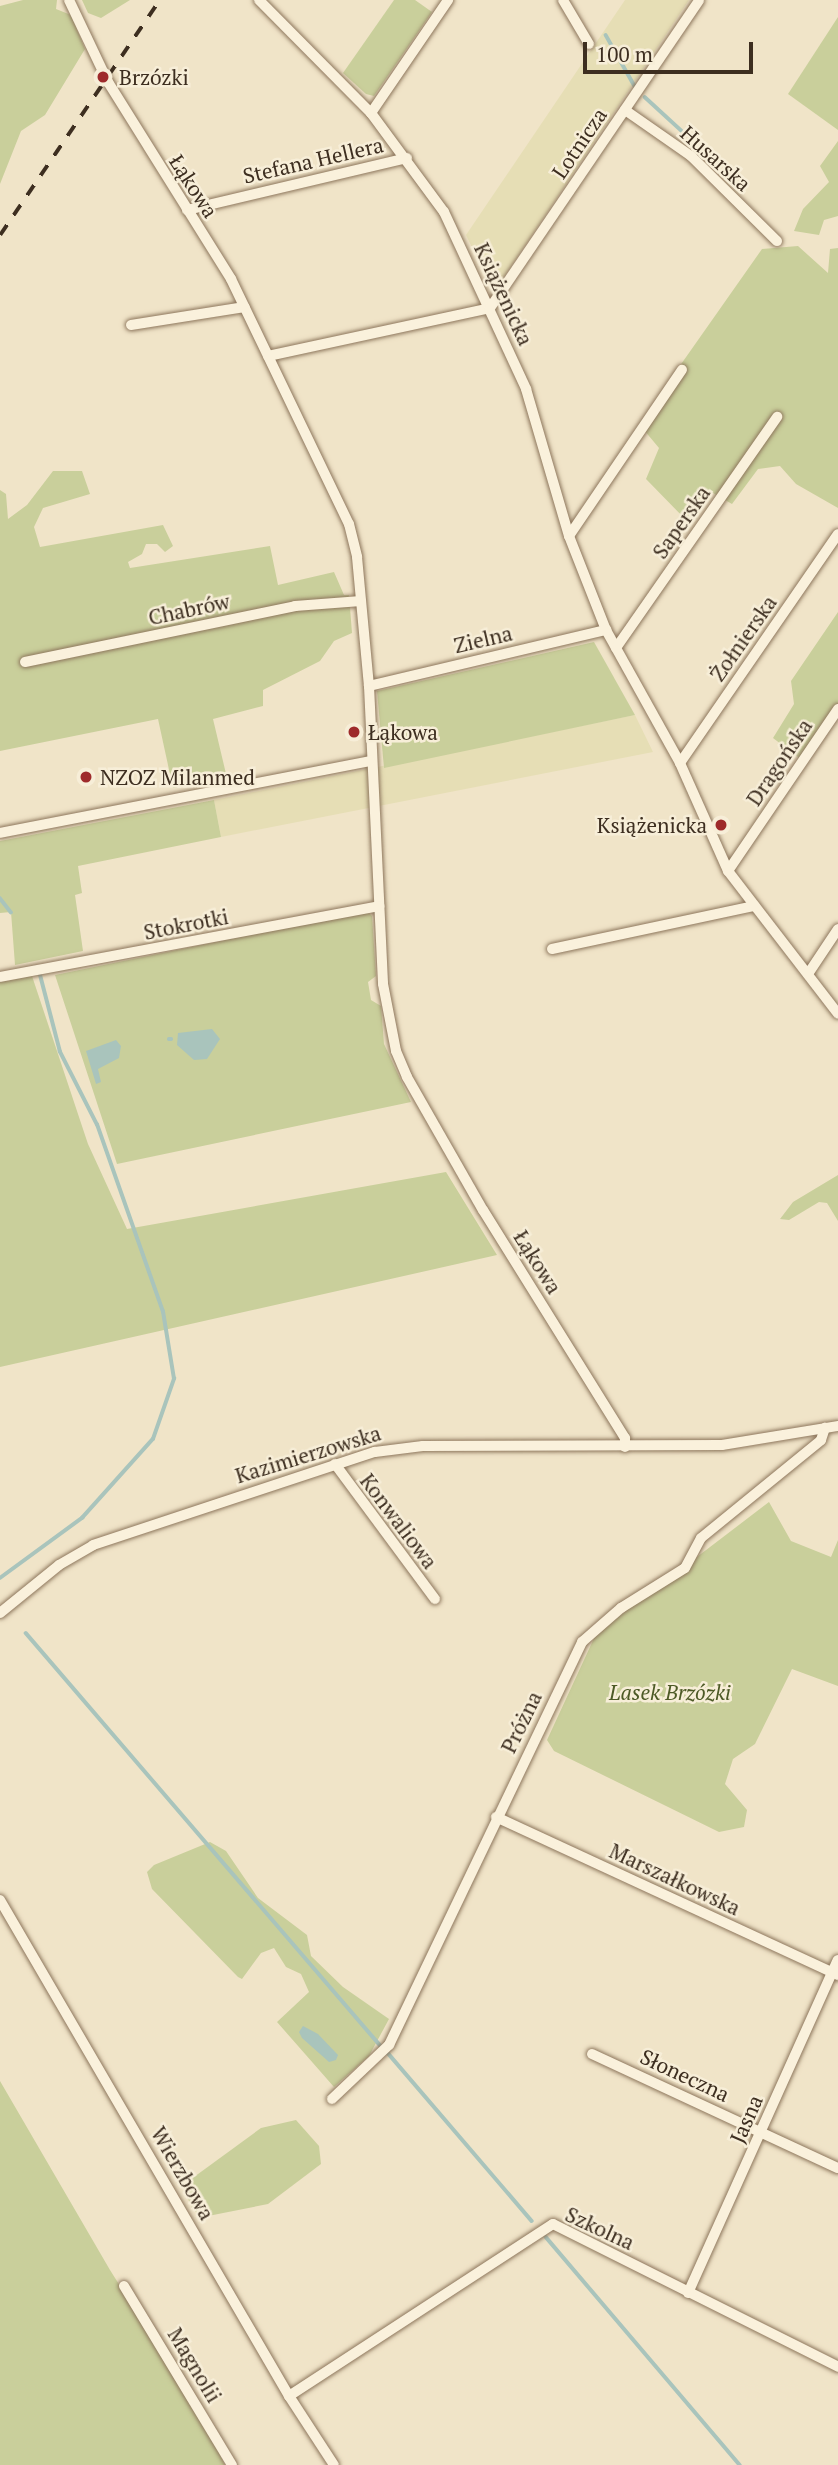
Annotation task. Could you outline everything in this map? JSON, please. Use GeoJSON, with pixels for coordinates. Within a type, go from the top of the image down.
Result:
{"type":"FeatureCollection","features":[{"type":"Feature","properties":{"kind":"street","name":"Łąkowa"},"geometry":{"type":"LineString","coordinates":[[69,0],[101,71],[245,307],[349,524],[361,601],[369,686],[370,761],[383,984],[407,1077],[625,1438],[625,1447]]}},
{"type":"Feature","properties":{"kind":"street","name":"Książenicka"},"geometry":{"type":"LineString","coordinates":[[259,0],[371,113],[407,158],[444,212],[491,308],[526,389],[569,536],[606,630],[680,763],[728,871],[838,1014]]}},
{"type":"Feature","properties":{"kind":"street"},"geometry":{"type":"LineString","coordinates":[[271,10],[279,0]]}},
{"type":"Feature","properties":{"kind":"street"},"geometry":{"type":"LineString","coordinates":[[371,113],[448,0]]}},
{"type":"Feature","properties":{"kind":"street"},"geometry":{"type":"LineString","coordinates":[[564,0],[589,44]]}},
{"type":"Feature","properties":{"kind":"street","name":"Lotnicza"},"geometry":{"type":"LineString","coordinates":[[491,308],[699,0]]}},
{"type":"Feature","properties":{"kind":"street","name":"Husarska"},"geometry":{"type":"LineString","coordinates":[[625,110],[691,156],[777,242]]}},
{"type":"Feature","properties":{"kind":"street","name":"Stefana Hellera"},"geometry":{"type":"LineString","coordinates":[[187,210],[407,158]]}},
{"type":"Feature","properties":{"kind":"street"},"geometry":{"type":"LineString","coordinates":[[131,325],[245,307]]}},
{"type":"Feature","properties":{"kind":"street"},"geometry":{"type":"LineString","coordinates":[[268,356],[491,308]]}},
{"type":"Feature","properties":{"kind":"street"},"geometry":{"type":"LineString","coordinates":[[569,536],[682,370]]}},
{"type":"Feature","properties":{"kind":"street","name":"Saperska"},"geometry":{"type":"LineString","coordinates":[[616,648],[777,417]]}},
{"type":"Feature","properties":{"kind":"street","name":"Żołnierska"},"geometry":{"type":"LineString","coordinates":[[680,763],[838,534]]}},
{"type":"Feature","properties":{"kind":"street","name":"Chabrów"},"geometry":{"type":"LineString","coordinates":[[25,663],[295,606],[361,601]]}},
{"type":"Feature","properties":{"kind":"street","name":"Zielna"},"geometry":{"type":"LineString","coordinates":[[369,686],[606,630]]}},
{"type":"Feature","properties":{"kind":"street","name":"Dragońska"},"geometry":{"type":"LineString","coordinates":[[728,871],[838,709]]}},
{"type":"Feature","properties":{"kind":"street"},"geometry":{"type":"LineString","coordinates":[[0,833],[370,761]]}},
{"type":"Feature","properties":{"kind":"street","name":"Stokrotki"},"geometry":{"type":"LineString","coordinates":[[0,977],[379,906]]}},
{"type":"Feature","properties":{"kind":"street"},"geometry":{"type":"LineString","coordinates":[[552,949],[754,906]]}},
{"type":"Feature","properties":{"kind":"street"},"geometry":{"type":"LineString","coordinates":[[807,974],[838,929]]}},
{"type":"Feature","properties":{"kind":"street","name":"Kazimierzowska"},"geometry":{"type":"LineString","coordinates":[[0,1613],[60,1564],[93,1545],[375,1452],[423,1446],[722,1445],[838,1426]]}},
{"type":"Feature","properties":{"kind":"street","name":"Próżna"},"geometry":{"type":"LineString","coordinates":[[332,2099],[390,2045],[496,1817],[582,1642],[621,1608],[685,1568],[701,1538],[821,1440],[825,1428]]}},
{"type":"Feature","properties":{"kind":"street","name":"Konwaliowa"},"geometry":{"type":"LineString","coordinates":[[335,1464],[435,1599]]}},
{"type":"Feature","properties":{"kind":"street","name":"Marszałkowska"},"geometry":{"type":"LineString","coordinates":[[496,1817],[835,1974]]}},
{"type":"Feature","properties":{"kind":"street","name":"Wierzbowa"},"geometry":{"type":"LineString","coordinates":[[0,1900],[289,2396],[334,2465]]}},
{"type":"Feature","properties":{"kind":"street","name":"Jasna"},"geometry":{"type":"LineString","coordinates":[[688,2292],[835,1974],[838,1960]]}},
{"type":"Feature","properties":{"kind":"street","name":"Słoneczna"},"geometry":{"type":"LineString","coordinates":[[592,2054],[838,2168]]}},
{"type":"Feature","properties":{"kind":"street","name":"Szkolna"},"geometry":{"type":"LineString","coordinates":[[289,2396],[554,2224],[838,2367]]}},
{"type":"Feature","properties":{"kind":"street","name":"Magnolii"},"geometry":{"type":"LineString","coordinates":[[124,2286],[232,2465]]}},
{"type":"Feature","properties":{"kind":"shaded area"},"geometry":{"type":"Polygon","coordinates":[[[625,0],[689,0],[494,292],[466,235],[625,0]]]}},
{"type":"Feature","properties":{"kind":"shaded area"},"geometry":{"type":"Polygon","coordinates":[[[635,715],[653,752],[221,837],[214,800],[635,715]]]}},
{"type":"Feature","properties":{"kind":"green space"},"geometry":{"type":"Polygon","coordinates":[[[23,0],[57,0],[56,9],[71,15],[85,49],[45,115],[21,131],[0,184],[0,6],[23,0]]]}},
{"type":"Feature","properties":{"kind":"green space"},"geometry":{"type":"Polygon","coordinates":[[[82,0],[130,0],[101,18],[88,13],[82,0]]]}},
{"type":"Feature","properties":{"kind":"green space"},"geometry":{"type":"Polygon","coordinates":[[[394,0],[415,0],[432,12],[374,96],[366,94],[343,73],[394,0]]]}},
{"type":"Feature","properties":{"kind":"green space"},"geometry":{"type":"Polygon","coordinates":[[[838,17],[838,130],[788,94],[838,17]]]}},
{"type":"Feature","properties":{"kind":"green space"},"geometry":{"type":"Polygon","coordinates":[[[838,141],[838,216],[824,220],[819,235],[794,231],[803,209],[829,182],[820,166],[838,141]]]}},
{"type":"Feature","properties":{"kind":"green space"},"geometry":{"type":"Polygon","coordinates":[[[798,246],[828,273],[830,249],[838,248],[838,508],[796,484],[780,466],[758,469],[732,504],[706,489],[686,520],[646,479],[659,448],[639,424],[762,249],[798,246]]]}},
{"type":"Feature","properties":{"kind":"green space"},"geometry":{"type":"Polygon","coordinates":[[[53,471],[82,471],[90,494],[43,508],[34,527],[40,547],[163,525],[173,546],[165,552],[157,544],[146,544],[142,554],[128,562],[130,568],[270,546],[278,585],[334,572],[344,595],[349,595],[352,633],[334,641],[320,661],[263,690],[263,706],[213,719],[227,778],[173,788],[158,719],[0,751],[0,490],[6,494],[8,519],[27,505],[53,471]]]}},
{"type":"Feature","properties":{"kind":"green space"},"geometry":{"type":"Polygon","coordinates":[[[838,612],[838,717],[806,763],[773,738],[794,704],[791,681],[838,612]]]}},
{"type":"Feature","properties":{"kind":"green space"},"geometry":{"type":"Polygon","coordinates":[[[594,642],[635,715],[384,768],[377,691],[594,642]]]}},
{"type":"Feature","properties":{"kind":"green space"},"geometry":{"type":"Polygon","coordinates":[[[214,800],[221,837],[78,866],[82,893],[75,895],[83,951],[15,965],[11,912],[0,913],[0,841],[214,800]]]}},
{"type":"Feature","properties":{"kind":"green space"},"geometry":{"type":"Polygon","coordinates":[[[367,911],[372,916],[376,976],[368,982],[371,1000],[381,1006],[384,1044],[411,1102],[117,1164],[55,975],[367,911]]]}},
{"type":"Feature","properties":{"kind":"green space"},"geometry":{"type":"Polygon","coordinates":[[[32,976],[88,1144],[127,1229],[446,1172],[497,1255],[0,1367],[0,982],[32,976]]]}},
{"type":"Feature","properties":{"kind":"green space"},"geometry":{"type":"Polygon","coordinates":[[[838,1175],[838,1221],[827,1203],[819,1202],[789,1220],[780,1219],[793,1202],[838,1175]]]}},
{"type":"Feature","properties":{"kind":"green space","name":"Lasek Brzózki"},"geometry":{"type":"Polygon","coordinates":[[[769,1502],[791,1541],[831,1557],[838,1540],[838,1686],[792,1669],[755,1744],[733,1759],[725,1784],[747,1810],[744,1827],[719,1832],[554,1751],[547,1740],[596,1634],[769,1502]]]}},
{"type":"Feature","properties":{"kind":"green space"},"geometry":{"type":"Polygon","coordinates":[[[210,1842],[226,1851],[258,1898],[307,1935],[311,1956],[343,1987],[389,2019],[369,2056],[334,2087],[277,2022],[309,1992],[301,1974],[286,1967],[274,1948],[261,1953],[242,1979],[238,1977],[152,1889],[147,1872],[154,1865],[210,1842]]]}},
{"type":"Feature","properties":{"kind":"green space"},"geometry":{"type":"Polygon","coordinates":[[[0,2081],[110,2270],[222,2448],[220,2455],[225,2465],[0,2465],[0,2081]]]}},
{"type":"Feature","properties":{"kind":"green space"},"geometry":{"type":"Polygon","coordinates":[[[296,2120],[319,2146],[321,2164],[268,2204],[203,2217],[192,2209],[183,2185],[261,2128],[296,2120]]]}},
{"type":"Feature","properties":{"kind":"water"},"geometry":{"type":"Polygon","coordinates":[[[212,1029],[220,1039],[207,1059],[194,1060],[177,1045],[178,1033],[212,1029]]]}},
{"type":"Feature","properties":{"kind":"water"},"geometry":{"type":"Polygon","coordinates":[[[116,1040],[121,1046],[119,1058],[98,1069],[101,1082],[96,1084],[86,1051],[116,1040]]]}},
{"type":"Feature","properties":{"kind":"water"},"geometry":{"type":"Polygon","coordinates":[[[303,2026],[318,2034],[338,2055],[336,2060],[329,2062],[302,2038],[299,2032],[303,2026]]]}},
{"type":"Feature","properties":{"kind":"waterway"},"geometry":{"type":"LineString","coordinates":[[606,35],[636,88]]}},
{"type":"Feature","properties":{"kind":"waterway"},"geometry":{"type":"LineString","coordinates":[[645,97],[682,131]]}},
{"type":"Feature","properties":{"kind":"waterway"},"geometry":{"type":"LineString","coordinates":[[0,898],[11,912]]}},
{"type":"Feature","properties":{"kind":"waterway"},"geometry":{"type":"LineString","coordinates":[[0,1578],[82,1518],[153,1439],[174,1379],[163,1312],[97,1125],[60,1052],[40,975]]}},
{"type":"Feature","properties":{"kind":"waterway"},"geometry":{"type":"LineString","coordinates":[[26,1633],[380,2045]]}},
{"type":"Feature","properties":{"kind":"waterway"},"geometry":{"type":"LineString","coordinates":[[388,2053],[532,2221]]}},
{"type":"Feature","properties":{"kind":"waterway"},"geometry":{"type":"LineString","coordinates":[[546,2237],[740,2465]]}},
{"type":"Feature","properties":{"kind":"railway"},"geometry":{"type":"LineString","coordinates":[[0,235],[160,0]]}},
{"type":"Feature","properties":{"kind":"place","name":"Brzózki"},"geometry":{"type":"Point","coordinates":[103,77]}},
{"type":"Feature","properties":{"kind":"place","name":"Łąkowa"},"geometry":{"type":"Point","coordinates":[354,732]}},
{"type":"Feature","properties":{"kind":"place","name":"NZOZ Milanmed"},"geometry":{"type":"Point","coordinates":[86,777]}},
{"type":"Feature","properties":{"kind":"place","name":"Książenicka"},"geometry":{"type":"Point","coordinates":[721,825]}}]}
